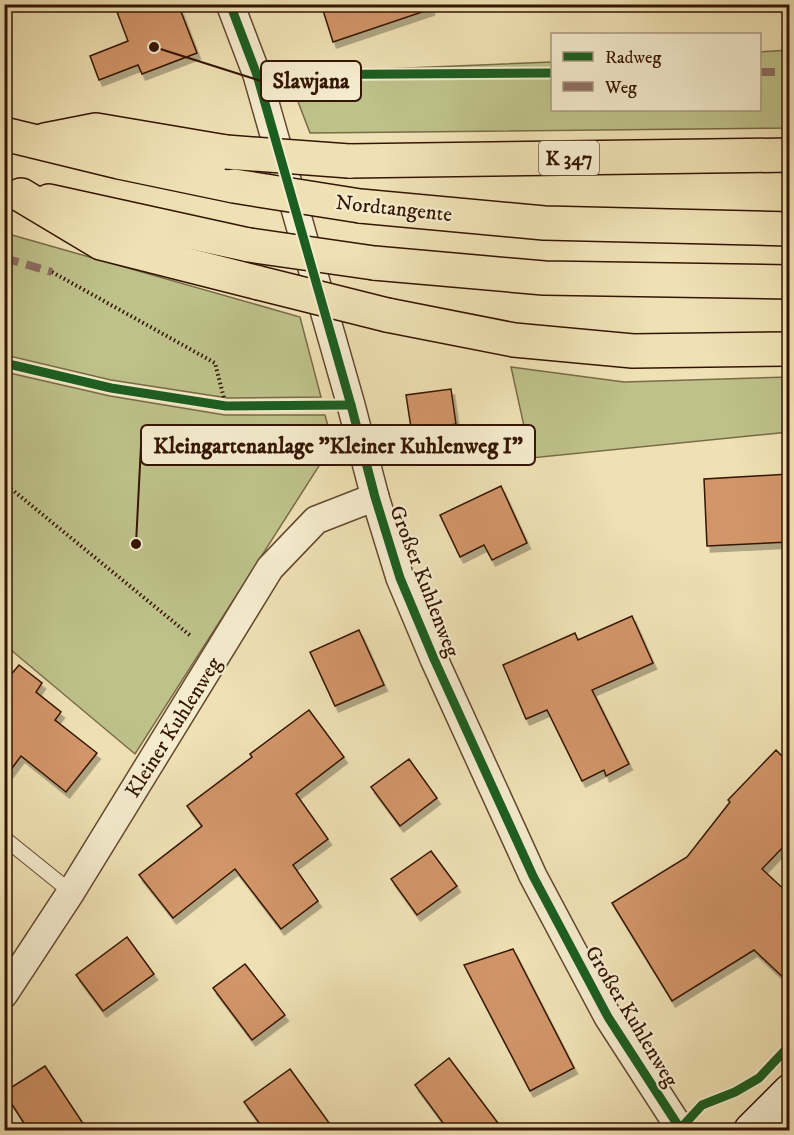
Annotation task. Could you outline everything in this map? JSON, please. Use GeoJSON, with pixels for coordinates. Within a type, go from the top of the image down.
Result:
{"type":"FeatureCollection","features":[{"type":"Feature","properties":{"kind":"highway","name":"K 347"},"geometry":{"type":"LineString","coordinates":[[19,138],[96,130],[226,152],[350,161],[789,155]]}},
{"type":"Feature","properties":{"kind":"highway","name":"Nordtangente"},"geometry":{"type":"LineString","coordinates":[[19,138],[234,186],[360,206],[544,223],[789,229]]}},
{"type":"Feature","properties":{"kind":"highway"},"geometry":{"type":"LineString","coordinates":[[13,192],[249,245],[374,263],[544,278],[789,282]]}},
{"type":"Feature","properties":{"kind":"highway"},"geometry":{"type":"LineString","coordinates":[[13,192],[101,243],[387,315],[513,340],[633,351],[789,349]]}},
{"type":"Feature","properties":{"kind":"main road"},"geometry":{"type":"LineString","coordinates":[[751,1131],[789,1091]]}},
{"type":"Feature","properties":{"kind":"street","name":"Großer Kuhlenweg"},"geometry":{"type":"LineString","coordinates":[[230,4],[257,75],[375,497],[409,598],[444,681],[533,876],[608,1017],[681,1131]]}},
{"type":"Feature","properties":{"kind":"street","name":"Kleiner Kuhlenweg"},"geometry":{"type":"LineString","coordinates":[[4,994],[71,892],[270,568],[315,520],[375,497]]}},
{"type":"Feature","properties":{"kind":"lane"},"geometry":{"type":"LineString","coordinates":[[4,838],[71,892]]}},
{"type":"Feature","properties":{"kind":"path"},"geometry":{"type":"LineString","coordinates":[[52,272],[215,363],[226,406]]}},
{"type":"Feature","properties":{"kind":"path"},"geometry":{"type":"LineString","coordinates":[[4,483],[216,657]]}},
{"type":"Feature","properties":{"kind":"green space"},"geometry":{"type":"Polygon","coordinates":[[[789,50],[789,128],[310,133],[287,73],[551,62],[551,111],[761,111],[761,52],[789,50]]]}},
{"type":"Feature","properties":{"kind":"green space"},"geometry":{"type":"Polygon","coordinates":[[[5,233],[300,317],[321,397],[228,398],[111,380],[5,355],[5,233]]]}},
{"type":"Feature","properties":{"kind":"green space"},"geometry":{"type":"Polygon","coordinates":[[[511,367],[624,382],[789,377],[789,432],[531,458],[511,367]]]}},
{"type":"Feature","properties":{"kind":"green space"},"geometry":{"type":"Polygon","coordinates":[[[5,372],[110,396],[225,415],[325,415],[333,444],[135,754],[5,645],[5,372]]]}},
{"type":"Feature","properties":{"kind":"building"},"geometry":{"type":"Polygon","coordinates":[[[114,4],[178,4],[197,53],[142,74],[138,65],[99,80],[90,56],[128,41],[114,4]]]}},
{"type":"Feature","properties":{"kind":"building"},"geometry":{"type":"Polygon","coordinates":[[[321,4],[430,4],[431,9],[333,42],[321,4]]]}},
{"type":"Feature","properties":{"kind":"building"},"geometry":{"type":"Polygon","coordinates":[[[451,389],[456,424],[437,427],[441,451],[415,454],[406,395],[451,389]]]}},
{"type":"Feature","properties":{"kind":"building"},"geometry":{"type":"Polygon","coordinates":[[[789,474],[789,542],[707,546],[704,479],[789,474]]]}},
{"type":"Feature","properties":{"kind":"building"},"geometry":{"type":"Polygon","coordinates":[[[501,486],[527,543],[492,560],[484,545],[460,557],[440,515],[501,486]]]}},
{"type":"Feature","properties":{"kind":"building"},"geometry":{"type":"Polygon","coordinates":[[[632,616],[653,663],[592,690],[629,764],[606,776],[604,770],[582,781],[547,710],[526,719],[503,665],[575,633],[578,640],[632,616]]]}},
{"type":"Feature","properties":{"kind":"building"},"geometry":{"type":"Polygon","coordinates":[[[359,630],[384,685],[335,706],[310,652],[359,630]]]}},
{"type":"Feature","properties":{"kind":"building"},"geometry":{"type":"Polygon","coordinates":[[[19,665],[42,683],[36,692],[61,712],[55,720],[97,753],[66,792],[21,756],[4,779],[4,683],[19,665]]]}},
{"type":"Feature","properties":{"kind":"building"},"geometry":{"type":"Polygon","coordinates":[[[309,710],[344,757],[296,794],[328,839],[293,865],[318,901],[281,929],[235,869],[173,918],[139,875],[202,826],[187,806],[252,757],[250,754],[309,710]]]}},
{"type":"Feature","properties":{"kind":"building"},"geometry":{"type":"Polygon","coordinates":[[[776,750],[789,763],[789,841],[762,869],[789,894],[789,983],[754,950],[672,1001],[612,903],[687,857],[730,802],[728,800],[776,750]]]}},
{"type":"Feature","properties":{"kind":"building"},"geometry":{"type":"Polygon","coordinates":[[[409,759],[437,798],[400,826],[371,787],[409,759]]]}},
{"type":"Feature","properties":{"kind":"building"},"geometry":{"type":"Polygon","coordinates":[[[431,851],[457,886],[417,915],[391,879],[431,851]]]}},
{"type":"Feature","properties":{"kind":"building"},"geometry":{"type":"Polygon","coordinates":[[[127,937],[154,974],[103,1011],[76,975],[127,937]]]}},
{"type":"Feature","properties":{"kind":"building"},"geometry":{"type":"Polygon","coordinates":[[[513,949],[574,1068],[530,1091],[464,965],[513,949]]]}},
{"type":"Feature","properties":{"kind":"building"},"geometry":{"type":"Polygon","coordinates":[[[245,964],[285,1015],[252,1040],[213,988],[245,964]]]}},
{"type":"Feature","properties":{"kind":"building"},"geometry":{"type":"Polygon","coordinates":[[[449,1058],[504,1131],[449,1131],[415,1085],[449,1058]]]}},
{"type":"Feature","properties":{"kind":"building"},"geometry":{"type":"Polygon","coordinates":[[[45,1066],[88,1131],[29,1131],[4,1092],[45,1066]]]}},
{"type":"Feature","properties":{"kind":"building"},"geometry":{"type":"Polygon","coordinates":[[[290,1069],[335,1131],[265,1131],[244,1102],[290,1069]]]}},
{"type":"Feature","properties":{"kind":"marked path"},"geometry":{"type":"LineString","coordinates":[[761,72],[790,72]]}},
{"type":"Feature","properties":{"kind":"marked path"},"geometry":{"type":"LineString","coordinates":[[4,258],[52,272]]}},
{"type":"Feature","properties":{"kind":"cycle path"},"geometry":{"type":"LineString","coordinates":[[230,4],[257,75],[375,497],[400,578],[434,659],[533,876],[608,1017],[681,1130]]}},
{"type":"Feature","properties":{"kind":"cycle path"},"geometry":{"type":"LineString","coordinates":[[257,75],[551,73]]}},
{"type":"Feature","properties":{"kind":"cycle path"},"geometry":{"type":"LineString","coordinates":[[4,363],[111,388],[226,406],[351,405]]}},
{"type":"Feature","properties":{"kind":"cycle path"},"geometry":{"type":"LineString","coordinates":[[679,1130],[702,1105],[735,1092],[759,1078],[790,1045]]}},
{"type":"Feature","properties":{"kind":"place","name":"Slawjana"},"geometry":{"type":"Point","coordinates":[154,47]}},
{"type":"Feature","properties":{"kind":"place","name":"Kleingartenanlage \"Kleiner Kuhlenweg I\""},"geometry":{"type":"Point","coordinates":[136,544]}}]}
